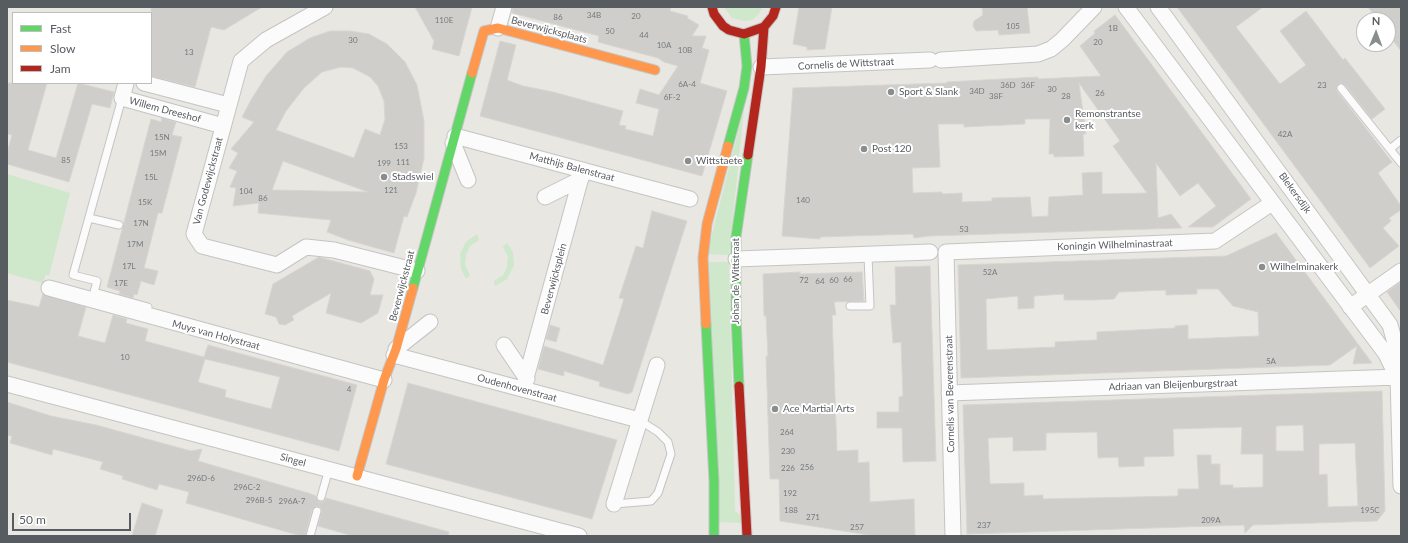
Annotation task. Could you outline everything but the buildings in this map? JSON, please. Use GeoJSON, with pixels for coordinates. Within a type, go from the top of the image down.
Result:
{"type":"FeatureCollection","features":[{"type":"Feature","properties":{"kind":"street","name":"Van Godewijckstraat"},"geometry":{"type":"LineString","coordinates":[[324,7],[266,40],[241,61],[194,234],[202,246],[277,265],[306,247],[334,250],[417,271]]}},
{"type":"Feature","properties":{"kind":"street"},"geometry":{"type":"LineString","coordinates":[[498,28],[504,7]]}},
{"type":"Feature","properties":{"kind":"street"},"geometry":{"type":"LineString","coordinates":[[712,7],[714,14],[723,26],[729,30],[744,34],[751,33],[764,27],[773,16],[776,7]]}},
{"type":"Feature","properties":{"kind":"street","name":"Cornelis de Wittstraat"},"geometry":{"type":"LineString","coordinates":[[762,67],[1038,54],[1051,49],[1062,40],[1094,7]]}},
{"type":"Feature","properties":{"kind":"street","name":"Blekersdijk"},"geometry":{"type":"LineString","coordinates":[[1126,7],[1386,354],[1399,378]]}},
{"type":"Feature","properties":{"kind":"street","name":"Blekersdijk"},"geometry":{"type":"LineString","coordinates":[[1145,34],[1162,12],[1369,294],[1390,325],[1400,361],[1401,486]]}},
{"type":"Feature","properties":{"kind":"street","name":"Johan de Wittstraat"},"geometry":{"type":"LineString","coordinates":[[747,536],[736,316],[737,227],[762,67],[764,27]]}},
{"type":"Feature","properties":{"kind":"street","name":"Beverwijcksplaats"},"geometry":{"type":"LineString","coordinates":[[465,100],[484,31],[498,28],[655,70]]}},
{"type":"Feature","properties":{"kind":"street"},"geometry":{"type":"LineString","coordinates":[[714,536],[714,481],[703,258],[707,224],[744,88],[747,66],[744,34]]}},
{"type":"Feature","properties":{"kind":"street","name":"Willem Dreeshof"},"geometry":{"type":"LineString","coordinates":[[126,84],[122,98],[223,126]]}},
{"type":"Feature","properties":{"kind":"street","name":"Willem Dreeshof"},"geometry":{"type":"LineString","coordinates":[[148,84],[228,105]]}},
{"type":"Feature","properties":{"kind":"street","name":"Beverwijckstraat"},"geometry":{"type":"LineString","coordinates":[[357,476],[384,380],[395,352],[465,100]]}},
{"type":"Feature","properties":{"kind":"street"},"geometry":{"type":"LineString","coordinates":[[454,139],[468,180]]}},
{"type":"Feature","properties":{"kind":"street","name":"Matthijs Balenstraat"},"geometry":{"type":"LineString","coordinates":[[454,139],[582,175],[690,199]]}},
{"type":"Feature","properties":{"kind":"street"},"geometry":{"type":"LineString","coordinates":[[545,197],[582,175]]}},
{"type":"Feature","properties":{"kind":"street","name":"Beverwijcksplein"},"geometry":{"type":"LineString","coordinates":[[525,384],[582,175]]}},
{"type":"Feature","properties":{"kind":"street","name":"Koningin Wilhelminastraat"},"geometry":{"type":"LineString","coordinates":[[946,252],[1215,241],[1272,203]]}},
{"type":"Feature","properties":{"kind":"street"},"geometry":{"type":"LineString","coordinates":[[736,259],[930,252]]}},
{"type":"Feature","properties":{"kind":"street","name":"Cornelis van Beverenstraat"},"geometry":{"type":"LineString","coordinates":[[946,252],[954,536]]}},
{"type":"Feature","properties":{"kind":"street"},"geometry":{"type":"LineString","coordinates":[[1350,307],[1401,271]]}},
{"type":"Feature","properties":{"kind":"street","name":"Muys van Holystraat"},"geometry":{"type":"LineString","coordinates":[[49,288],[384,380]]}},
{"type":"Feature","properties":{"kind":"street"},"geometry":{"type":"LineString","coordinates":[[395,352],[430,322]]}},
{"type":"Feature","properties":{"kind":"street"},"geometry":{"type":"LineString","coordinates":[[504,345],[525,384]]}},
{"type":"Feature","properties":{"kind":"street","name":"Oudenhovenstraat"},"geometry":{"type":"LineString","coordinates":[[395,352],[525,384],[639,420]]}},
{"type":"Feature","properties":{"kind":"street"},"geometry":{"type":"LineString","coordinates":[[614,504],[657,365]]}},
{"type":"Feature","properties":{"kind":"street","name":"Adriaan van Bleijenburgstraat"},"geometry":{"type":"LineString","coordinates":[[949,393],[1399,378]]}},
{"type":"Feature","properties":{"kind":"street","name":"Singel"},"geometry":{"type":"LineString","coordinates":[[7,384],[579,536]]}},
{"type":"Feature","properties":{"kind":"lane"},"geometry":{"type":"LineString","coordinates":[[1341,88],[1401,163]]}},
{"type":"Feature","properties":{"kind":"lane"},"geometry":{"type":"LineString","coordinates":[[122,98],[74,275],[97,281],[94,292],[148,307]]}},
{"type":"Feature","properties":{"kind":"lane"},"geometry":{"type":"LineString","coordinates":[[1390,149],[1401,140]]}},
{"type":"Feature","properties":{"kind":"lane"},"geometry":{"type":"LineString","coordinates":[[89,218],[119,225]]}},
{"type":"Feature","properties":{"kind":"lane"},"geometry":{"type":"LineString","coordinates":[[850,306],[870,306],[868,255]]}},
{"type":"Feature","properties":{"kind":"lane"},"geometry":{"type":"LineString","coordinates":[[614,504],[651,501],[658,494],[672,454],[668,442],[658,432],[639,420]]}},
{"type":"Feature","properties":{"kind":"lane"},"geometry":{"type":"LineString","coordinates":[[321,497],[329,470]]}},
{"type":"Feature","properties":{"kind":"lane"},"geometry":{"type":"LineString","coordinates":[[310,536],[317,511]]}},
{"type":"Feature","properties":{"kind":"green space"},"geometry":{"type":"Polygon","coordinates":[[[724,7],[763,7],[758,15],[752,20],[745,21],[732,18],[724,7]]]}},
{"type":"Feature","properties":{"kind":"green space"},"geometry":{"type":"Polygon","coordinates":[[[744,109],[729,255],[707,254],[744,109]]]}},
{"type":"Feature","properties":{"kind":"green space"},"geometry":{"type":"Polygon","coordinates":[[[7,174],[70,193],[49,276],[46,274],[43,283],[7,273],[7,174]]]}},
{"type":"Feature","properties":{"kind":"green space"},"geometry":{"type":"Polygon","coordinates":[[[477,234],[479,240],[470,246],[466,255],[465,265],[470,275],[466,279],[461,268],[460,254],[466,242],[477,234]]]}},
{"type":"Feature","properties":{"kind":"green space"},"geometry":{"type":"Polygon","coordinates":[[[507,243],[513,252],[514,265],[507,279],[495,286],[494,281],[503,275],[507,267],[508,256],[503,247],[507,243]]]}},
{"type":"Feature","properties":{"kind":"green space"},"geometry":{"type":"Polygon","coordinates":[[[707,262],[729,262],[735,511],[742,517],[742,523],[718,522],[707,262]]]}},
{"type":"Feature","properties":{"kind":"traffic: fast"},"geometry":{"type":"LineString","coordinates":[[728,146],[744,88],[747,66],[744,34]]}},
{"type":"Feature","properties":{"kind":"traffic: fast"},"geometry":{"type":"LineString","coordinates":[[413,288],[472,73]]}},
{"type":"Feature","properties":{"kind":"traffic: fast"},"geometry":{"type":"LineString","coordinates":[[739,386],[736,316],[736,237],[748,155]]}},
{"type":"Feature","properties":{"kind":"traffic: fast"},"geometry":{"type":"LineString","coordinates":[[706,324],[714,481],[714,536]]}},
{"type":"Feature","properties":{"kind":"traffic: slow"},"geometry":{"type":"LineString","coordinates":[[472,73],[484,31],[498,28],[655,70]]}},
{"type":"Feature","properties":{"kind":"traffic: slow"},"geometry":{"type":"LineString","coordinates":[[706,324],[703,258],[707,224],[728,146]]}},
{"type":"Feature","properties":{"kind":"traffic: slow"},"geometry":{"type":"LineString","coordinates":[[357,476],[384,380],[396,349],[413,288]]}},
{"type":"Feature","properties":{"kind":"traffic: jam"},"geometry":{"type":"LineString","coordinates":[[712,7],[714,14],[723,26],[729,30],[744,34],[764,27],[773,16],[776,7]]}},
{"type":"Feature","properties":{"kind":"traffic: jam"},"geometry":{"type":"LineString","coordinates":[[748,155],[761,67],[764,27]]}},
{"type":"Feature","properties":{"kind":"traffic: jam"},"geometry":{"type":"LineString","coordinates":[[739,386],[747,536]]}},
{"type":"Feature","properties":{"kind":"place","name":"Sport & Slank"},"geometry":{"type":"Point","coordinates":[891,92]}},
{"type":"Feature","properties":{"kind":"place","name":"Remonstrantse kerk"},"geometry":{"type":"Point","coordinates":[1067,120]}},
{"type":"Feature","properties":{"kind":"place","name":"Post 120"},"geometry":{"type":"Point","coordinates":[864,149]}},
{"type":"Feature","properties":{"kind":"place","name":"Wittstaete"},"geometry":{"type":"Point","coordinates":[688,161]}},
{"type":"Feature","properties":{"kind":"place","name":"Stadswiel"},"geometry":{"type":"Point","coordinates":[384,177]}},
{"type":"Feature","properties":{"kind":"place","name":"Wilhelminakerk"},"geometry":{"type":"Point","coordinates":[1262,267]}},
{"type":"Feature","properties":{"kind":"place","name":"Ace Martial Arts"},"geometry":{"type":"Point","coordinates":[775,409]}}]}
